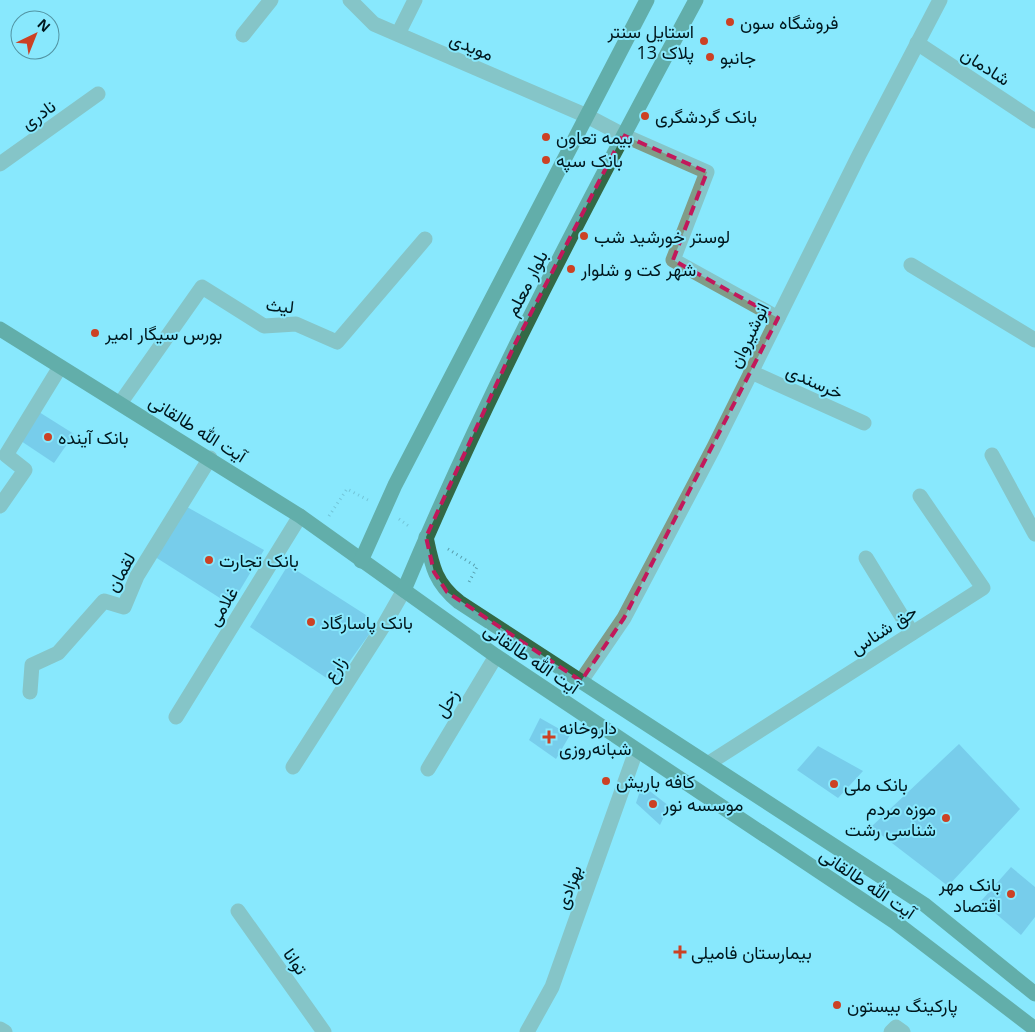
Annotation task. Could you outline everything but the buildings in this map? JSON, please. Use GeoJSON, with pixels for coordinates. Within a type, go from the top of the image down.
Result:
{"type":"FeatureCollection","features":[{"type":"Feature","properties":{"kind":"main road","name":"بلوار معلم"},"geometry":{"type":"LineString","coordinates":[[361,561],[391,493],[647,0]]}},
{"type":"Feature","properties":{"kind":"main road","name":"بلوار معلم"},"geometry":{"type":"LineString","coordinates":[[404,590],[426,537],[515,344],[623,135],[696,0]]}},
{"type":"Feature","properties":{"kind":"main road","name":"آیت الله طالقانی"},"geometry":{"type":"LineString","coordinates":[[0,329],[60,367],[121,402],[300,516],[496,656],[636,752],[895,922],[1035,1029]]}},
{"type":"Feature","properties":{"kind":"main road","name":"آیت الله طالقانی"},"geometry":{"type":"LineString","coordinates":[[426,537],[434,572],[446,592],[925,905],[1035,994]]}},
{"type":"Feature","properties":{"kind":"street"},"geometry":{"type":"LineString","coordinates":[[243,35],[271,0]]}},
{"type":"Feature","properties":{"kind":"street","name":"مویدی"},"geometry":{"type":"LineString","coordinates":[[350,0],[374,24],[587,116],[623,135],[707,172],[673,260],[778,318]]}},
{"type":"Feature","properties":{"kind":"street"},"geometry":{"type":"LineString","coordinates":[[398,34],[415,0]]}},
{"type":"Feature","properties":{"kind":"street","name":"انوشیروان"},"geometry":{"type":"LineString","coordinates":[[581,681],[624,618],[940,0]]}},
{"type":"Feature","properties":{"kind":"street","name":"شادمان"},"geometry":{"type":"LineString","coordinates":[[917,43],[1035,121]]}},
{"type":"Feature","properties":{"kind":"street","name":"نادری"},"geometry":{"type":"LineString","coordinates":[[0,164],[98,94]]}},
{"type":"Feature","properties":{"kind":"street","name":"لیث"},"geometry":{"type":"LineString","coordinates":[[121,402],[202,287],[264,326],[296,324],[337,342],[425,239]]}},
{"type":"Feature","properties":{"kind":"street"},"geometry":{"type":"LineString","coordinates":[[911,265],[1035,340]]}},
{"type":"Feature","properties":{"kind":"street"},"geometry":{"type":"LineString","coordinates":[[0,506],[24,470],[6,455],[60,367]]}},
{"type":"Feature","properties":{"kind":"street","name":"خرسندی"},"geometry":{"type":"LineString","coordinates":[[751,372],[864,423]]}},
{"type":"Feature","properties":{"kind":"street"},"geometry":{"type":"LineString","coordinates":[[992,455],[1035,534]]}},
{"type":"Feature","properties":{"kind":"street","name":"لقمان"},"geometry":{"type":"LineString","coordinates":[[30,692],[32,664],[58,653],[104,601],[124,607],[137,576],[210,458]]}},
{"type":"Feature","properties":{"kind":"street","name":"حق شناس"},"geometry":{"type":"LineString","coordinates":[[709,763],[983,588],[920,496]]}},
{"type":"Feature","properties":{"kind":"street","name":"غلامی"},"geometry":{"type":"LineString","coordinates":[[176,717],[300,516]]}},
{"type":"Feature","properties":{"kind":"street"},"geometry":{"type":"LineString","coordinates":[[866,558],[912,633]]}},
{"type":"Feature","properties":{"kind":"street","name":"زارع"},"geometry":{"type":"LineString","coordinates":[[293,767],[384,625],[404,590]]}},
{"type":"Feature","properties":{"kind":"street","name":"زحل"},"geometry":{"type":"LineString","coordinates":[[428,769],[496,656]]}},
{"type":"Feature","properties":{"kind":"street","name":"بهزادی"},"geometry":{"type":"LineString","coordinates":[[527,1032],[552,987],[636,752]]}},
{"type":"Feature","properties":{"kind":"street","name":"توانا"},"geometry":{"type":"LineString","coordinates":[[238,911],[324,1032]]}},
{"type":"Feature","properties":{"kind":"street"},"geometry":{"type":"LineString","coordinates":[[892,1032],[896,1027],[903,1032]]}},
{"type":"Feature","properties":{"kind":"street"},"geometry":{"type":"LineString","coordinates":[[0,1029],[5,1032]]}},
{"type":"Feature","properties":{"kind":"highlighted area"},"geometry":{"type":"Polygon","coordinates":[[[623,135],[707,172],[673,260],[778,318],[624,618],[581,681],[447,592],[434,572],[426,537],[515,344],[623,135]]]}},
{"type":"Feature","properties":{"kind":"place","name":"فروشگاه سون"},"geometry":{"type":"Point","coordinates":[730,22]}},
{"type":"Feature","properties":{"kind":"place","name":"استایل سنتر پلاک 13"},"geometry":{"type":"Point","coordinates":[704,41]}},
{"type":"Feature","properties":{"kind":"place","name":"جانبو"},"geometry":{"type":"Point","coordinates":[710,57]}},
{"type":"Feature","properties":{"kind":"place","name":"بانک گردشگری"},"geometry":{"type":"Point","coordinates":[645,116]}},
{"type":"Feature","properties":{"kind":"place","name":"بیمه تعاون"},"geometry":{"type":"Point","coordinates":[546,137]}},
{"type":"Feature","properties":{"kind":"place","name":"بانک سپه"},"geometry":{"type":"Point","coordinates":[546,160]}},
{"type":"Feature","properties":{"kind":"place","name":"لوستر خورشید شب"},"geometry":{"type":"Point","coordinates":[584,236]}},
{"type":"Feature","properties":{"kind":"place","name":"شهر کت و شلوار"},"geometry":{"type":"Point","coordinates":[571,269]}},
{"type":"Feature","properties":{"kind":"place","name":"بورس سیگار امیر"},"geometry":{"type":"Point","coordinates":[95,333]}},
{"type":"Feature","properties":{"kind":"place","name":"بانک آینده"},"geometry":{"type":"Point","coordinates":[48,437]}},
{"type":"Feature","properties":{"kind":"place","name":"بانک تجارت"},"geometry":{"type":"Point","coordinates":[209,560]}},
{"type":"Feature","properties":{"kind":"place","name":"بانک پاسارگاد"},"geometry":{"type":"Point","coordinates":[311,622]}},
{"type":"Feature","properties":{"kind":"place","name":"داروخانه شبانه‌روزی"},"geometry":{"type":"Point","coordinates":[549,737]}},
{"type":"Feature","properties":{"kind":"place","name":"کافه باریش"},"geometry":{"type":"Point","coordinates":[606,781]}},
{"type":"Feature","properties":{"kind":"place","name":"بانک ملی"},"geometry":{"type":"Point","coordinates":[834,784]}},
{"type":"Feature","properties":{"kind":"place","name":"موسسه نور"},"geometry":{"type":"Point","coordinates":[653,804]}},
{"type":"Feature","properties":{"kind":"place","name":"موزه مردم شناسی رشت"},"geometry":{"type":"Point","coordinates":[946,818]}},
{"type":"Feature","properties":{"kind":"place","name":"بانک مهر اقتصاد"},"geometry":{"type":"Point","coordinates":[1011,894]}},
{"type":"Feature","properties":{"kind":"place","name":"بیمارستان فامیلی"},"geometry":{"type":"Point","coordinates":[680,952]}},
{"type":"Feature","properties":{"kind":"place","name":"پارکینگ بیستون"},"geometry":{"type":"Point","coordinates":[837,1005]}}]}
